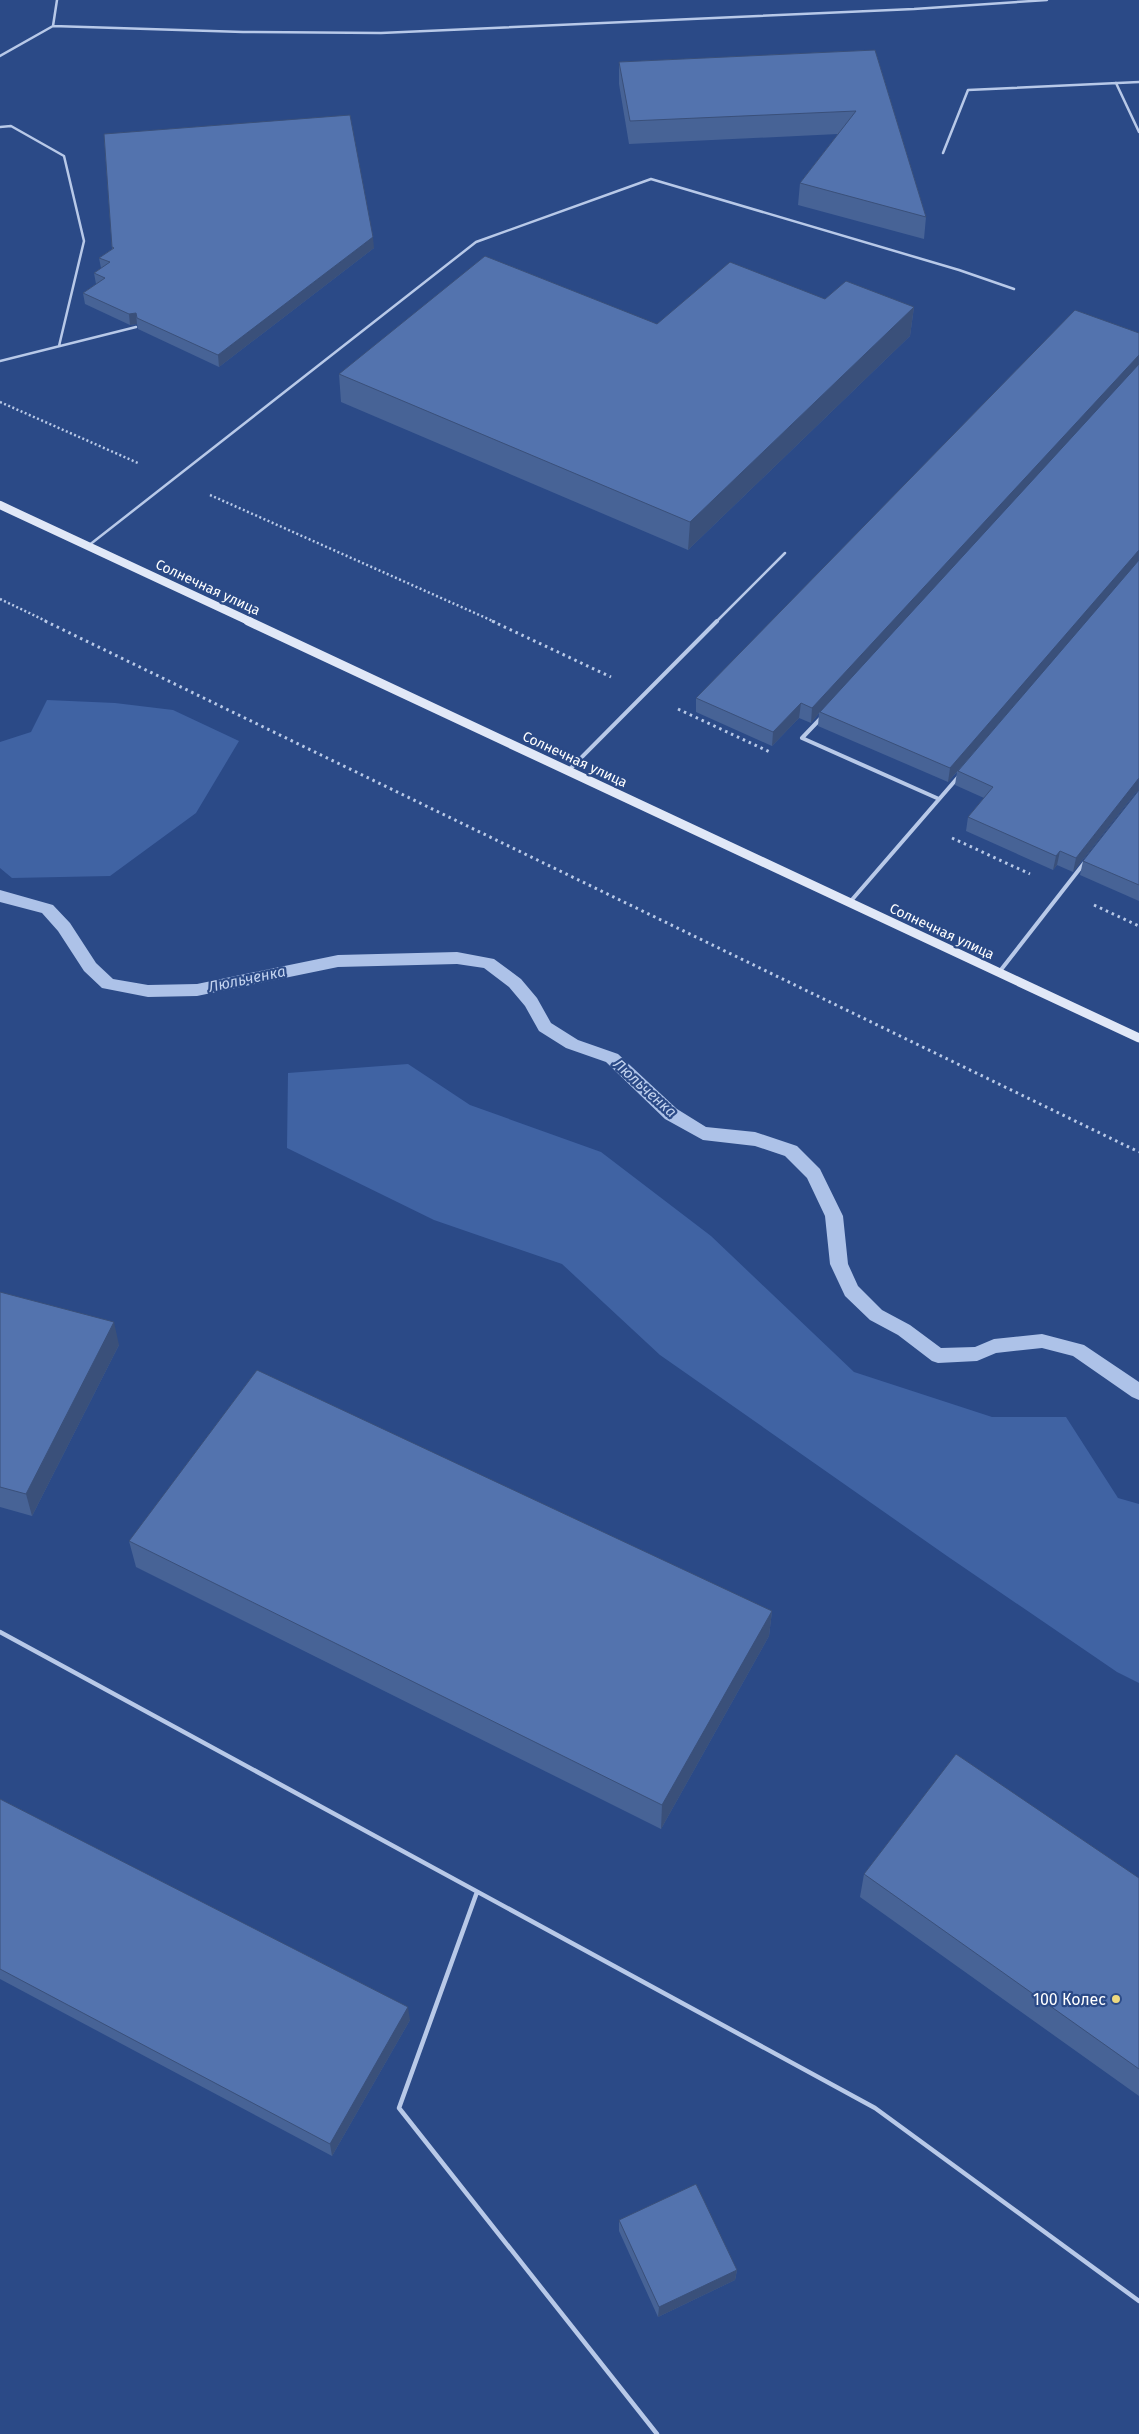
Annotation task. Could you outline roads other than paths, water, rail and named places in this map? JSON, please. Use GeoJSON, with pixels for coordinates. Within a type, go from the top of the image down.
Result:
{"type":"FeatureCollection","features":[{"type":"Feature","properties":{"kind":"main road","name":"Солнечная улица"},"geometry":{"type":"LineString","coordinates":[[0,505],[1139,1038]]}},
{"type":"Feature","properties":{"kind":"lane"},"geometry":{"type":"LineString","coordinates":[[53,26],[57,0]]}},
{"type":"Feature","properties":{"kind":"lane"},"geometry":{"type":"LineString","coordinates":[[0,56],[53,26],[243,32],[381,33],[914,9],[1047,0]]}},
{"type":"Feature","properties":{"kind":"lane"},"geometry":{"type":"LineString","coordinates":[[943,153],[968,90],[1139,82]]}},
{"type":"Feature","properties":{"kind":"lane"},"geometry":{"type":"LineString","coordinates":[[1116,83],[1139,132]]}},
{"type":"Feature","properties":{"kind":"lane"},"geometry":{"type":"LineString","coordinates":[[0,127],[11,126],[64,156],[84,241],[59,346]]}},
{"type":"Feature","properties":{"kind":"lane"},"geometry":{"type":"LineString","coordinates":[[88,546],[476,242],[652,179],[958,270],[1014,290]]}},
{"type":"Feature","properties":{"kind":"lane"},"geometry":{"type":"LineString","coordinates":[[0,361],[136,327]]}},
{"type":"Feature","properties":{"kind":"lane"},"geometry":{"type":"LineString","coordinates":[[568,771],[785,553]]}},
{"type":"Feature","properties":{"kind":"lane"},"geometry":{"type":"LineString","coordinates":[[822,716],[802,738],[939,799]]}},
{"type":"Feature","properties":{"kind":"lane"},"geometry":{"type":"LineString","coordinates":[[850,902],[965,769]]}},
{"type":"Feature","properties":{"kind":"lane"},"geometry":{"type":"LineString","coordinates":[[999,972],[1087,860]]}},
{"type":"Feature","properties":{"kind":"lane"},"geometry":{"type":"LineString","coordinates":[[0,1632],[875,2108],[1139,2301]]}},
{"type":"Feature","properties":{"kind":"lane"},"geometry":{"type":"LineString","coordinates":[[477,1892],[398,2108],[657,2434]]}},
{"type":"Feature","properties":{"kind":"waterway","name":"Люльченка"},"geometry":{"type":"LineString","coordinates":[[0,896],[47,909],[64,927],[90,967],[108,984],[148,991],[197,990],[338,961],[457,958],[488,963],[515,983],[531,1002],[545,1027],[572,1044],[612,1058],[671,1114],[703,1133],[755,1139],[791,1151],[814,1174],[834,1216],[839,1264],[851,1291],[876,1315],[904,1330],[938,1356],[977,1354],[994,1346],[1042,1341],[1078,1350],[1139,1392]]}},
{"type":"Feature","properties":{"kind":"place","name":"100 Колес"},"geometry":{"type":"Point","coordinates":[1116,1999]}}]}
